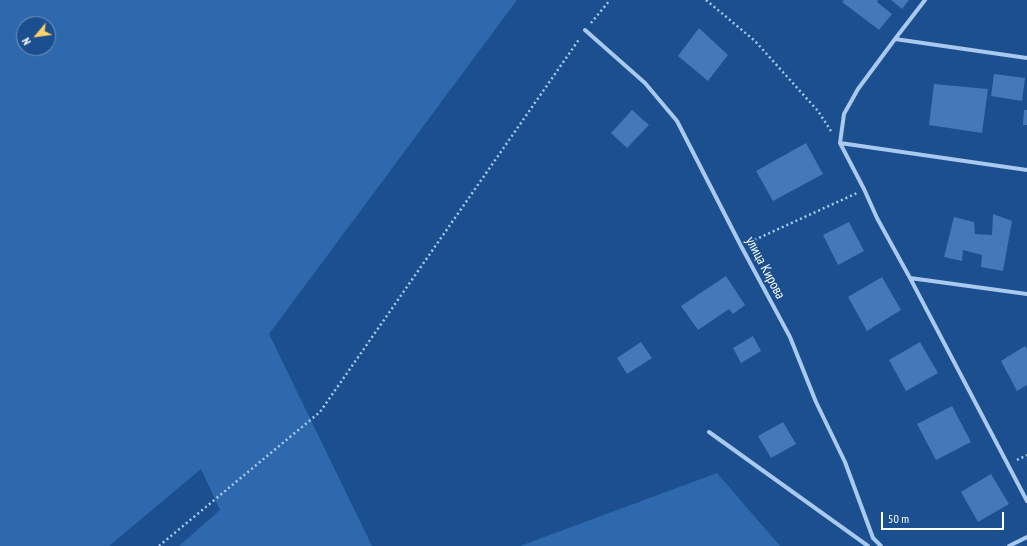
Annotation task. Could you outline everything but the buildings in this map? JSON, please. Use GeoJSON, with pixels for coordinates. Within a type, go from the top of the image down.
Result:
{"type":"FeatureCollection","features":[{"type":"Feature","properties":{"kind":"street"},"geometry":{"type":"LineString","coordinates":[[925,0],[858,89],[844,114],[840,143],[877,218],[1027,501]]}},
{"type":"Feature","properties":{"kind":"street","name":"улица Кирова"},"geometry":{"type":"LineString","coordinates":[[586,30],[645,84],[677,121],[741,246],[790,337],[816,402],[845,462],[873,538],[881,546]]}},
{"type":"Feature","properties":{"kind":"street"},"geometry":{"type":"LineString","coordinates":[[895,39],[1027,58]]}},
{"type":"Feature","properties":{"kind":"street"},"geometry":{"type":"LineString","coordinates":[[840,143],[1027,170]]}},
{"type":"Feature","properties":{"kind":"street"},"geometry":{"type":"LineString","coordinates":[[910,278],[1027,294]]}},
{"type":"Feature","properties":{"kind":"street"},"geometry":{"type":"LineString","coordinates":[[709,432],[868,546]]}},
{"type":"Feature","properties":{"kind":"street"},"geometry":{"type":"LineString","coordinates":[[1009,546],[1027,538]]}},
{"type":"Feature","properties":{"kind":"path"},"geometry":{"type":"LineString","coordinates":[[160,546],[320,412],[586,30],[610,0]]}},
{"type":"Feature","properties":{"kind":"path"},"geometry":{"type":"LineString","coordinates":[[706,0],[755,41],[818,111],[840,143]]}},
{"type":"Feature","properties":{"kind":"path"},"geometry":{"type":"LineString","coordinates":[[741,246],[864,189]]}},
{"type":"Feature","properties":{"kind":"shaded area"},"geometry":{"type":"Polygon","coordinates":[[[0,0],[517,0],[269,334],[372,546],[179,546],[220,510],[201,469],[109,546],[0,546],[0,0]]]}},
{"type":"Feature","properties":{"kind":"shaded area"},"geometry":{"type":"Polygon","coordinates":[[[717,473],[780,546],[520,546],[717,473]]]}}]}
